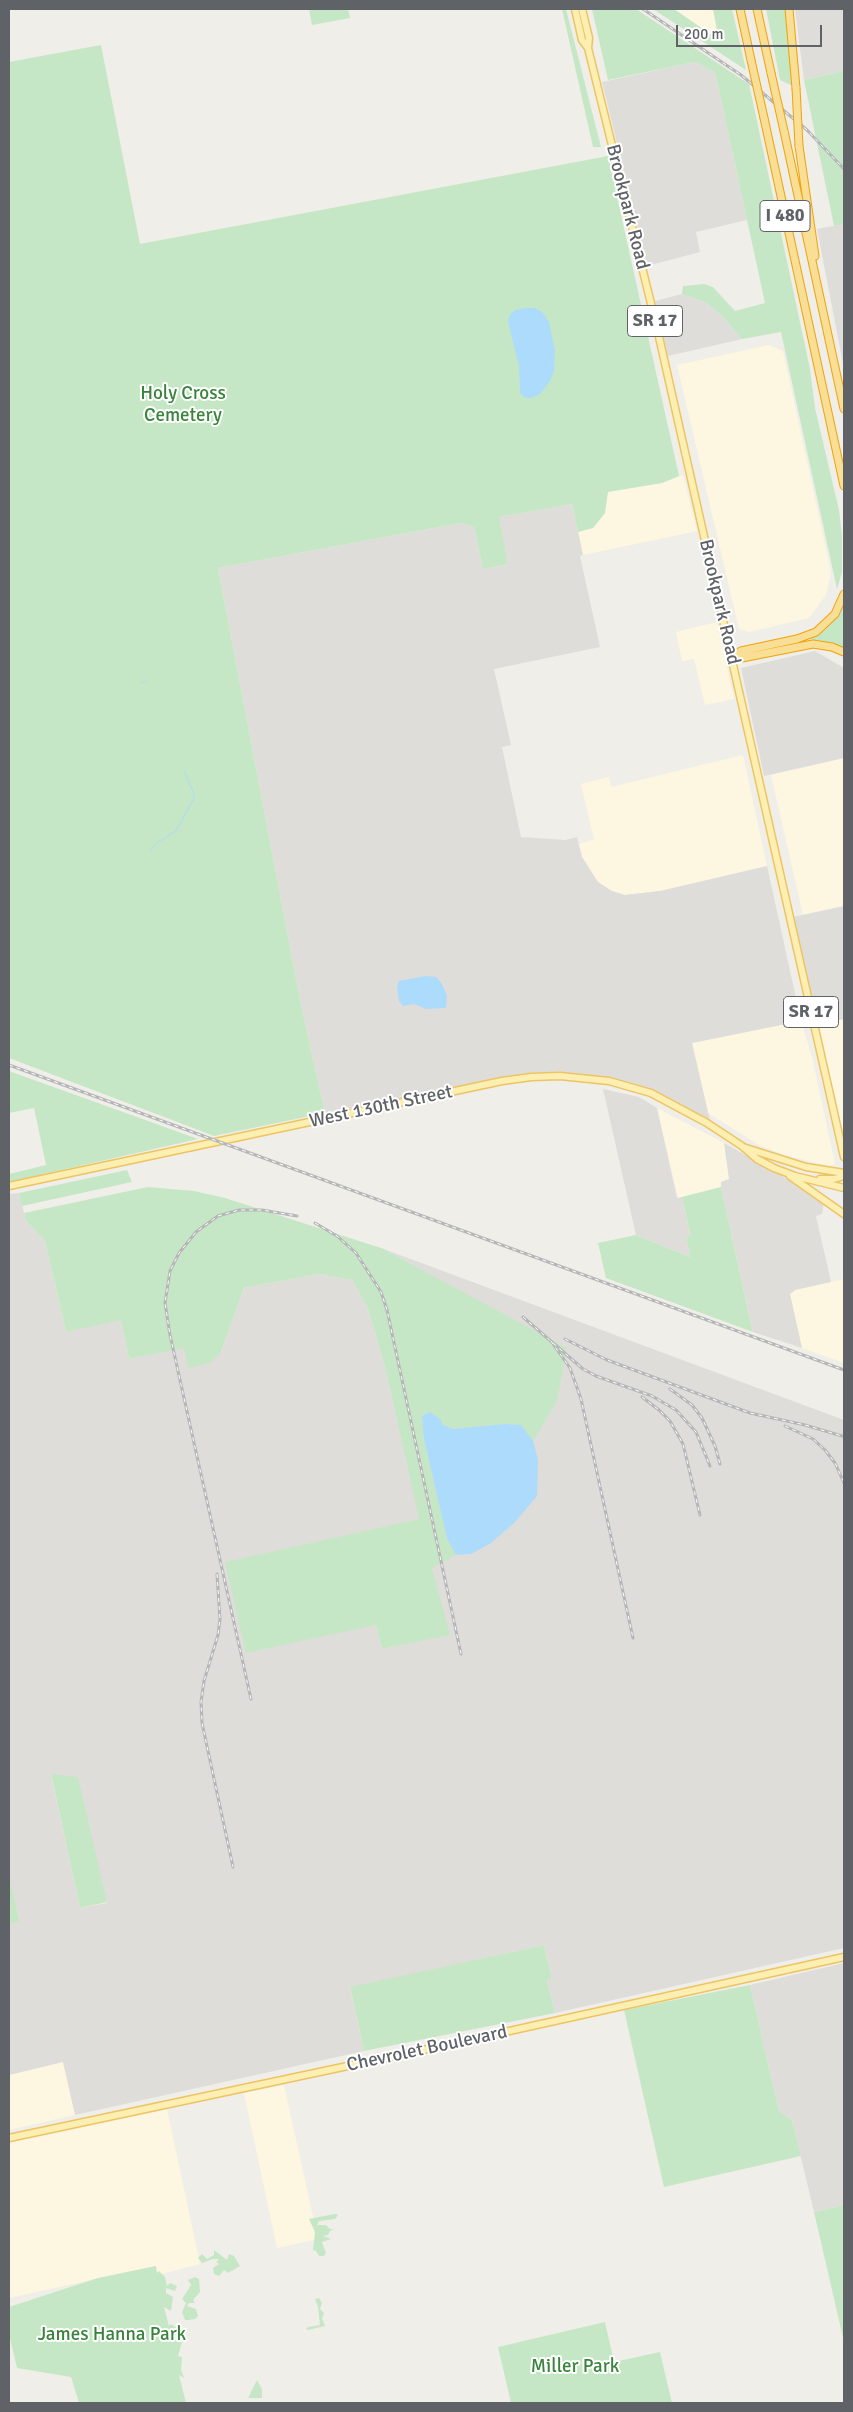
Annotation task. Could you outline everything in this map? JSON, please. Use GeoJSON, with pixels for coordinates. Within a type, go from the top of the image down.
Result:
{"type":"FeatureCollection","features":[{"type":"Feature","properties":{"kind":"highway","name":"I 480"},"geometry":{"type":"LineString","coordinates":[[740,9],[844,486]]}},
{"type":"Feature","properties":{"kind":"highway","name":"I 480"},"geometry":{"type":"LineString","coordinates":[[757,9],[844,408]]}},
{"type":"Feature","properties":{"kind":"highway"},"geometry":{"type":"LineString","coordinates":[[789,9],[799,146],[819,294]]}},
{"type":"Feature","properties":{"kind":"highway"},"geometry":{"type":"LineString","coordinates":[[731,657],[740,651],[816,632],[835,614],[844,594]]}},
{"type":"Feature","properties":{"kind":"highway"},"geometry":{"type":"LineString","coordinates":[[731,657],[742,658],[813,644],[832,647],[844,652]]}},
{"type":"Feature","properties":{"kind":"main road","name":"Brookpark Road"},"geometry":{"type":"LineString","coordinates":[[574,9],[582,40],[588,48]]}},
{"type":"Feature","properties":{"kind":"main road","name":"Brookpark Road"},"geometry":{"type":"LineString","coordinates":[[582,9],[589,38],[588,48],[657,328],[844,1157]]}},
{"type":"Feature","properties":{"kind":"main road","name":"West 130th Street"},"geometry":{"type":"LineString","coordinates":[[9,1186],[483,1085],[543,1076],[568,1076],[609,1082],[652,1093],[708,1123],[742,1146],[757,1159],[801,1178],[844,1188]]}},
{"type":"Feature","properties":{"kind":"main road","name":"West 130th Street"},"geometry":{"type":"LineString","coordinates":[[742,1146],[806,1167],[844,1174]]}},
{"type":"Feature","properties":{"kind":"main road"},"geometry":{"type":"LineString","coordinates":[[801,1178],[806,1167]]}},
{"type":"Feature","properties":{"kind":"main road"},"geometry":{"type":"LineString","coordinates":[[783,1171],[844,1214]]}},
{"type":"Feature","properties":{"kind":"main road"},"geometry":{"type":"LineString","coordinates":[[812,1180],[830,1180],[844,1174]]}},
{"type":"Feature","properties":{"kind":"main road","name":"Chevrolet Boulevard"},"geometry":{"type":"LineString","coordinates":[[9,2138],[437,2047],[844,1957]]}},
{"type":"Feature","properties":{"kind":"shaded area"},"geometry":{"type":"Polygon","coordinates":[[[674,9],[713,9],[719,40],[674,9]]]}},
{"type":"Feature","properties":{"kind":"shaded area"},"geometry":{"type":"Polygon","coordinates":[[[795,9],[844,9],[844,71],[804,80],[795,9]]]}},
{"type":"Feature","properties":{"kind":"shaded area"},"geometry":{"type":"Polygon","coordinates":[[[695,62],[715,72],[747,220],[696,232],[700,252],[647,266],[602,82],[695,62]]]}},
{"type":"Feature","properties":{"kind":"shaded area"},"geometry":{"type":"Polygon","coordinates":[[[844,224],[844,369],[817,229],[844,224]]]}},
{"type":"Feature","properties":{"kind":"shaded area"},"geometry":{"type":"Polygon","coordinates":[[[682,294],[705,302],[721,315],[742,339],[668,356],[655,301],[682,294]]]}},
{"type":"Feature","properties":{"kind":"shaded area"},"geometry":{"type":"Polygon","coordinates":[[[769,345],[783,351],[831,572],[826,595],[809,618],[749,632],[739,629],[677,365],[769,345]]]}},
{"type":"Feature","properties":{"kind":"shaded area"},"geometry":{"type":"Polygon","coordinates":[[[683,475],[697,531],[583,555],[578,532],[593,528],[605,513],[607,492],[662,483],[683,475]]]}},
{"type":"Feature","properties":{"kind":"shaded area"},"geometry":{"type":"Polygon","coordinates":[[[572,504],[583,555],[580,556],[600,647],[494,669],[511,745],[502,747],[521,837],[565,840],[577,837],[582,857],[598,882],[612,891],[625,895],[660,891],[767,866],[801,1021],[692,1043],[711,1125],[664,1097],[595,1077],[570,1073],[546,1073],[325,1113],[301,1005],[218,568],[461,523],[474,527],[483,569],[508,564],[498,517],[572,504]]]}},
{"type":"Feature","properties":{"kind":"shaded area"},"geometry":{"type":"Polygon","coordinates":[[[717,622],[734,699],[705,705],[694,659],[682,661],[676,632],[717,622]]]}},
{"type":"Feature","properties":{"kind":"shaded area"},"geometry":{"type":"Polygon","coordinates":[[[815,651],[844,668],[844,758],[764,776],[741,668],[815,651]]]}},
{"type":"Feature","properties":{"kind":"shaded area"},"geometry":{"type":"Polygon","coordinates":[[[743,755],[767,866],[660,891],[625,895],[612,891],[598,882],[582,857],[579,844],[594,839],[581,784],[609,777],[611,787],[743,755]]]}},
{"type":"Feature","properties":{"kind":"shaded area"},"geometry":{"type":"Polygon","coordinates":[[[844,758],[844,906],[803,915],[771,775],[844,758]]]}},
{"type":"Feature","properties":{"kind":"shaded area"},"geometry":{"type":"Polygon","coordinates":[[[844,906],[844,1019],[818,1024],[793,917],[844,906]]]}},
{"type":"Feature","properties":{"kind":"shaded area"},"geometry":{"type":"Polygon","coordinates":[[[844,1019],[844,1138],[818,1024],[844,1019]]]}},
{"type":"Feature","properties":{"kind":"shaded area"},"geometry":{"type":"Polygon","coordinates":[[[801,1021],[812,1057],[835,1164],[829,1166],[784,1155],[759,1145],[708,1113],[692,1043],[801,1021]]]}},
{"type":"Feature","properties":{"kind":"shaded area"},"geometry":{"type":"Polygon","coordinates":[[[603,1089],[639,1097],[657,1108],[677,1198],[682,1197],[690,1236],[686,1237],[690,1257],[636,1235],[603,1089]]]}},
{"type":"Feature","properties":{"kind":"shaded area"},"geometry":{"type":"Polygon","coordinates":[[[657,1108],[724,1143],[730,1179],[722,1182],[721,1187],[678,1198],[657,1108]]]}},
{"type":"Feature","properties":{"kind":"shaded area"},"geometry":{"type":"Polygon","coordinates":[[[724,1143],[779,1174],[824,1203],[822,1214],[816,1216],[831,1282],[795,1290],[790,1294],[802,1348],[753,1332],[721,1187],[721,1182],[729,1179],[724,1143]]]}},
{"type":"Feature","properties":{"kind":"shaded area"},"geometry":{"type":"Polygon","coordinates":[[[19,1193],[26,1221],[45,1241],[66,1332],[121,1319],[129,1359],[184,1347],[221,1352],[244,1288],[319,1274],[352,1280],[368,1309],[386,1371],[415,1499],[381,1248],[844,1420],[844,1948],[555,2013],[547,1980],[552,1979],[544,1945],[350,1988],[364,2051],[75,2115],[63,2062],[9,2075],[9,1194],[19,1193]],[[376,1624],[382,1649],[450,1634],[376,1624]],[[51,1775],[80,1908],[107,1903],[107,1902],[51,1775]]]}},
{"type":"Feature","properties":{"kind":"shaded area"},"geometry":{"type":"Polygon","coordinates":[[[844,1279],[844,1363],[802,1348],[790,1294],[795,1290],[844,1279]]]}},
{"type":"Feature","properties":{"kind":"shaded area"},"geometry":{"type":"Polygon","coordinates":[[[844,1963],[844,2205],[814,2212],[792,2120],[779,2111],[750,1985],[844,1963]]]}},
{"type":"Feature","properties":{"kind":"shaded area"},"geometry":{"type":"Polygon","coordinates":[[[63,2062],[75,2115],[9,2130],[9,2075],[63,2062]]]}},
{"type":"Feature","properties":{"kind":"shaded area"},"geometry":{"type":"Polygon","coordinates":[[[284,2085],[318,2239],[277,2248],[244,2093],[284,2085]]]}},
{"type":"Feature","properties":{"kind":"shaded area"},"geometry":{"type":"Polygon","coordinates":[[[167,2109],[200,2264],[158,2275],[155,2266],[9,2298],[9,2141],[167,2109]]]}},
{"type":"Feature","properties":{"kind":"green space"},"geometry":{"type":"Polygon","coordinates":[[[309,9],[348,9],[350,18],[312,25],[309,9]]]}},
{"type":"Feature","properties":{"kind":"green space"},"geometry":{"type":"Polygon","coordinates":[[[562,9],[566,9],[601,147],[593,147],[562,9]]]}},
{"type":"Feature","properties":{"kind":"green space"},"geometry":{"type":"Polygon","coordinates":[[[592,9],[636,9],[749,84],[810,369],[815,408],[839,510],[842,536],[842,572],[837,589],[781,332],[742,339],[721,315],[705,302],[682,294],[683,286],[704,284],[713,287],[735,311],[765,303],[715,72],[695,62],[608,80],[592,9]]]}},
{"type":"Feature","properties":{"kind":"green space"},"geometry":{"type":"Polygon","coordinates":[[[653,9],[674,9],[719,40],[713,9],[732,9],[746,70],[653,9]]]}},
{"type":"Feature","properties":{"kind":"green space"},"geometry":{"type":"Polygon","coordinates":[[[766,9],[785,9],[793,86],[780,80],[766,9]]]}},
{"type":"Feature","properties":{"kind":"green space","name":"Holy Cross Cemetery"},"geometry":{"type":"Polygon","coordinates":[[[101,45],[140,244],[608,156],[679,476],[662,483],[608,492],[605,513],[593,528],[578,532],[572,504],[499,517],[508,564],[483,569],[474,527],[461,523],[218,568],[301,1005],[325,1113],[214,1136],[9,1058],[9,62],[101,45]]]}},
{"type":"Feature","properties":{"kind":"green space"},"geometry":{"type":"Polygon","coordinates":[[[844,71],[844,224],[834,226],[804,80],[844,71]]]}},
{"type":"Feature","properties":{"kind":"green space"},"geometry":{"type":"Polygon","coordinates":[[[844,602],[844,649],[826,642],[812,641],[811,638],[825,630],[833,621],[844,602]]]}},
{"type":"Feature","properties":{"kind":"green space"},"geometry":{"type":"Polygon","coordinates":[[[9,1071],[198,1139],[9,1182],[9,1174],[46,1165],[34,1108],[9,1113],[9,1071]]]}},
{"type":"Feature","properties":{"kind":"green space"},"geometry":{"type":"Polygon","coordinates":[[[127,1170],[132,1182],[22,1206],[19,1193],[127,1170]]]}},
{"type":"Feature","properties":{"kind":"green space"},"geometry":{"type":"Polygon","coordinates":[[[148,1187],[194,1191],[225,1198],[381,1248],[567,1348],[557,1401],[533,1441],[521,1425],[505,1424],[453,1429],[422,1416],[424,1439],[447,1538],[456,1555],[432,1568],[450,1635],[382,1649],[376,1625],[246,1653],[225,1562],[419,1519],[386,1371],[368,1309],[352,1280],[319,1274],[244,1288],[221,1352],[210,1363],[188,1368],[184,1348],[129,1359],[121,1320],[66,1332],[45,1241],[26,1221],[24,1213],[148,1187]]]}},
{"type":"Feature","properties":{"kind":"green space"},"geometry":{"type":"Polygon","coordinates":[[[721,1187],[753,1332],[606,1278],[598,1243],[636,1235],[690,1257],[686,1237],[690,1235],[682,1197],[721,1187]]]}},
{"type":"Feature","properties":{"kind":"green space"},"geometry":{"type":"Polygon","coordinates":[[[51,1774],[78,1777],[107,1902],[80,1908],[51,1774]]]}},
{"type":"Feature","properties":{"kind":"green space"},"geometry":{"type":"Polygon","coordinates":[[[9,1875],[19,1921],[9,1924],[9,1875]]]}},
{"type":"Feature","properties":{"kind":"green space"},"geometry":{"type":"Polygon","coordinates":[[[544,1945],[552,1979],[547,1980],[555,2013],[364,2051],[350,1987],[544,1945]]]}},
{"type":"Feature","properties":{"kind":"green space"},"geometry":{"type":"Polygon","coordinates":[[[750,1985],[779,2111],[792,2120],[801,2156],[664,2187],[624,2010],[750,1985]]]}},
{"type":"Feature","properties":{"kind":"green space"},"geometry":{"type":"Polygon","coordinates":[[[844,2205],[844,2342],[814,2212],[844,2205]]]}},
{"type":"Feature","properties":{"kind":"green space"},"geometry":{"type":"Polygon","coordinates":[[[338,2215],[335,2219],[319,2221],[317,2225],[326,2225],[330,2229],[334,2229],[328,2235],[323,2236],[331,2239],[322,2242],[326,2253],[324,2256],[319,2256],[313,2250],[315,2232],[309,2219],[338,2215]]]}},
{"type":"Feature","properties":{"kind":"green space"},"geometry":{"type":"Polygon","coordinates":[[[214,2250],[227,2260],[229,2254],[234,2256],[240,2266],[228,2273],[224,2270],[219,2276],[214,2274],[213,2268],[219,2264],[216,2262],[219,2259],[202,2263],[198,2258],[202,2254],[207,2259],[214,2255],[214,2250]]]}},
{"type":"Feature","properties":{"kind":"green space","name":"James Hanna Park"},"geometry":{"type":"Polygon","coordinates":[[[156,2266],[157,2273],[159,2271],[165,2277],[167,2286],[170,2283],[177,2286],[175,2291],[166,2288],[166,2293],[173,2297],[171,2311],[164,2307],[169,2326],[171,2324],[177,2328],[178,2332],[172,2338],[182,2342],[178,2356],[182,2357],[181,2370],[184,2378],[179,2375],[186,2403],[79,2403],[71,2377],[17,2368],[9,2334],[9,2307],[98,2278],[156,2266]]]}},
{"type":"Feature","properties":{"kind":"green space"},"geometry":{"type":"Polygon","coordinates":[[[195,2277],[199,2279],[200,2292],[193,2300],[195,2303],[189,2303],[187,2306],[196,2309],[198,2316],[195,2319],[185,2320],[182,2312],[186,2303],[182,2299],[191,2285],[188,2280],[195,2277]]]}},
{"type":"Feature","properties":{"kind":"green space"},"geometry":{"type":"Polygon","coordinates":[[[319,2298],[322,2303],[320,2309],[324,2313],[322,2318],[325,2326],[308,2330],[306,2329],[308,2327],[320,2325],[315,2299],[319,2298]]]}},
{"type":"Feature","properties":{"kind":"green space","name":"Miller Park"},"geometry":{"type":"Polygon","coordinates":[[[605,2322],[614,2362],[660,2352],[672,2403],[511,2403],[498,2347],[605,2322]]]}},
{"type":"Feature","properties":{"kind":"green space"},"geometry":{"type":"Polygon","coordinates":[[[257,2380],[262,2389],[262,2398],[248,2398],[257,2380]]]}},
{"type":"Feature","properties":{"kind":"water"},"geometry":{"type":"Polygon","coordinates":[[[535,308],[542,312],[549,322],[555,351],[554,371],[550,381],[540,394],[532,398],[525,398],[520,393],[519,366],[508,322],[510,315],[515,310],[535,308]]]}},
{"type":"Feature","properties":{"kind":"water"},"geometry":{"type":"Polygon","coordinates":[[[426,976],[436,977],[442,984],[447,996],[446,1008],[426,1009],[414,1004],[403,1006],[399,1001],[397,987],[399,981],[426,976]]]}},
{"type":"Feature","properties":{"kind":"water"},"geometry":{"type":"Polygon","coordinates":[[[430,1412],[440,1419],[443,1425],[453,1429],[505,1424],[521,1425],[533,1441],[538,1459],[537,1496],[515,1522],[491,1543],[471,1554],[456,1555],[447,1538],[424,1439],[422,1416],[430,1412]]]}},
{"type":"Feature","properties":{"kind":"waterway"},"geometry":{"type":"LineString","coordinates":[[142,683],[146,681]]}},
{"type":"Feature","properties":{"kind":"waterway"},"geometry":{"type":"LineString","coordinates":[[151,850],[157,843],[176,831],[194,798],[184,771]]}},
{"type":"Feature","properties":{"kind":"railway"},"geometry":{"type":"LineString","coordinates":[[643,9],[741,75],[807,130],[844,169]]}},
{"type":"Feature","properties":{"kind":"railway"},"geometry":{"type":"LineString","coordinates":[[9,1065],[844,1370]]}},
{"type":"Feature","properties":{"kind":"railway"},"geometry":{"type":"LineString","coordinates":[[251,1699],[170,1335],[165,1303],[170,1271],[179,1253],[196,1232],[218,1216],[239,1210],[262,1210],[297,1216]]}},
{"type":"Feature","properties":{"kind":"railway"},"geometry":{"type":"LineString","coordinates":[[315,1223],[337,1236],[356,1253],[381,1292],[387,1310],[461,1654]]}},
{"type":"Feature","properties":{"kind":"railway"},"geometry":{"type":"LineString","coordinates":[[523,1317],[583,1369],[596,1376],[652,1396],[676,1410],[696,1432],[710,1466]]}},
{"type":"Feature","properties":{"kind":"railway"},"geometry":{"type":"LineString","coordinates":[[565,1339],[607,1360],[750,1413],[805,1425],[842,1436]]}},
{"type":"Feature","properties":{"kind":"railway"},"geometry":{"type":"LineString","coordinates":[[551,1341],[570,1368],[581,1399],[633,1638]]}},
{"type":"Feature","properties":{"kind":"railway"},"geometry":{"type":"LineString","coordinates":[[670,1389],[692,1405],[702,1418],[715,1446],[720,1464]]}},
{"type":"Feature","properties":{"kind":"railway"},"geometry":{"type":"LineString","coordinates":[[642,1397],[670,1421],[683,1444],[700,1515]]}},
{"type":"Feature","properties":{"kind":"railway"},"geometry":{"type":"LineString","coordinates":[[785,1426],[813,1439],[825,1450],[835,1463],[844,1483]]}},
{"type":"Feature","properties":{"kind":"railway"},"geometry":{"type":"LineString","coordinates":[[217,1574],[220,1619],[218,1635],[204,1681],[201,1702],[202,1723],[233,1867]]}}]}
